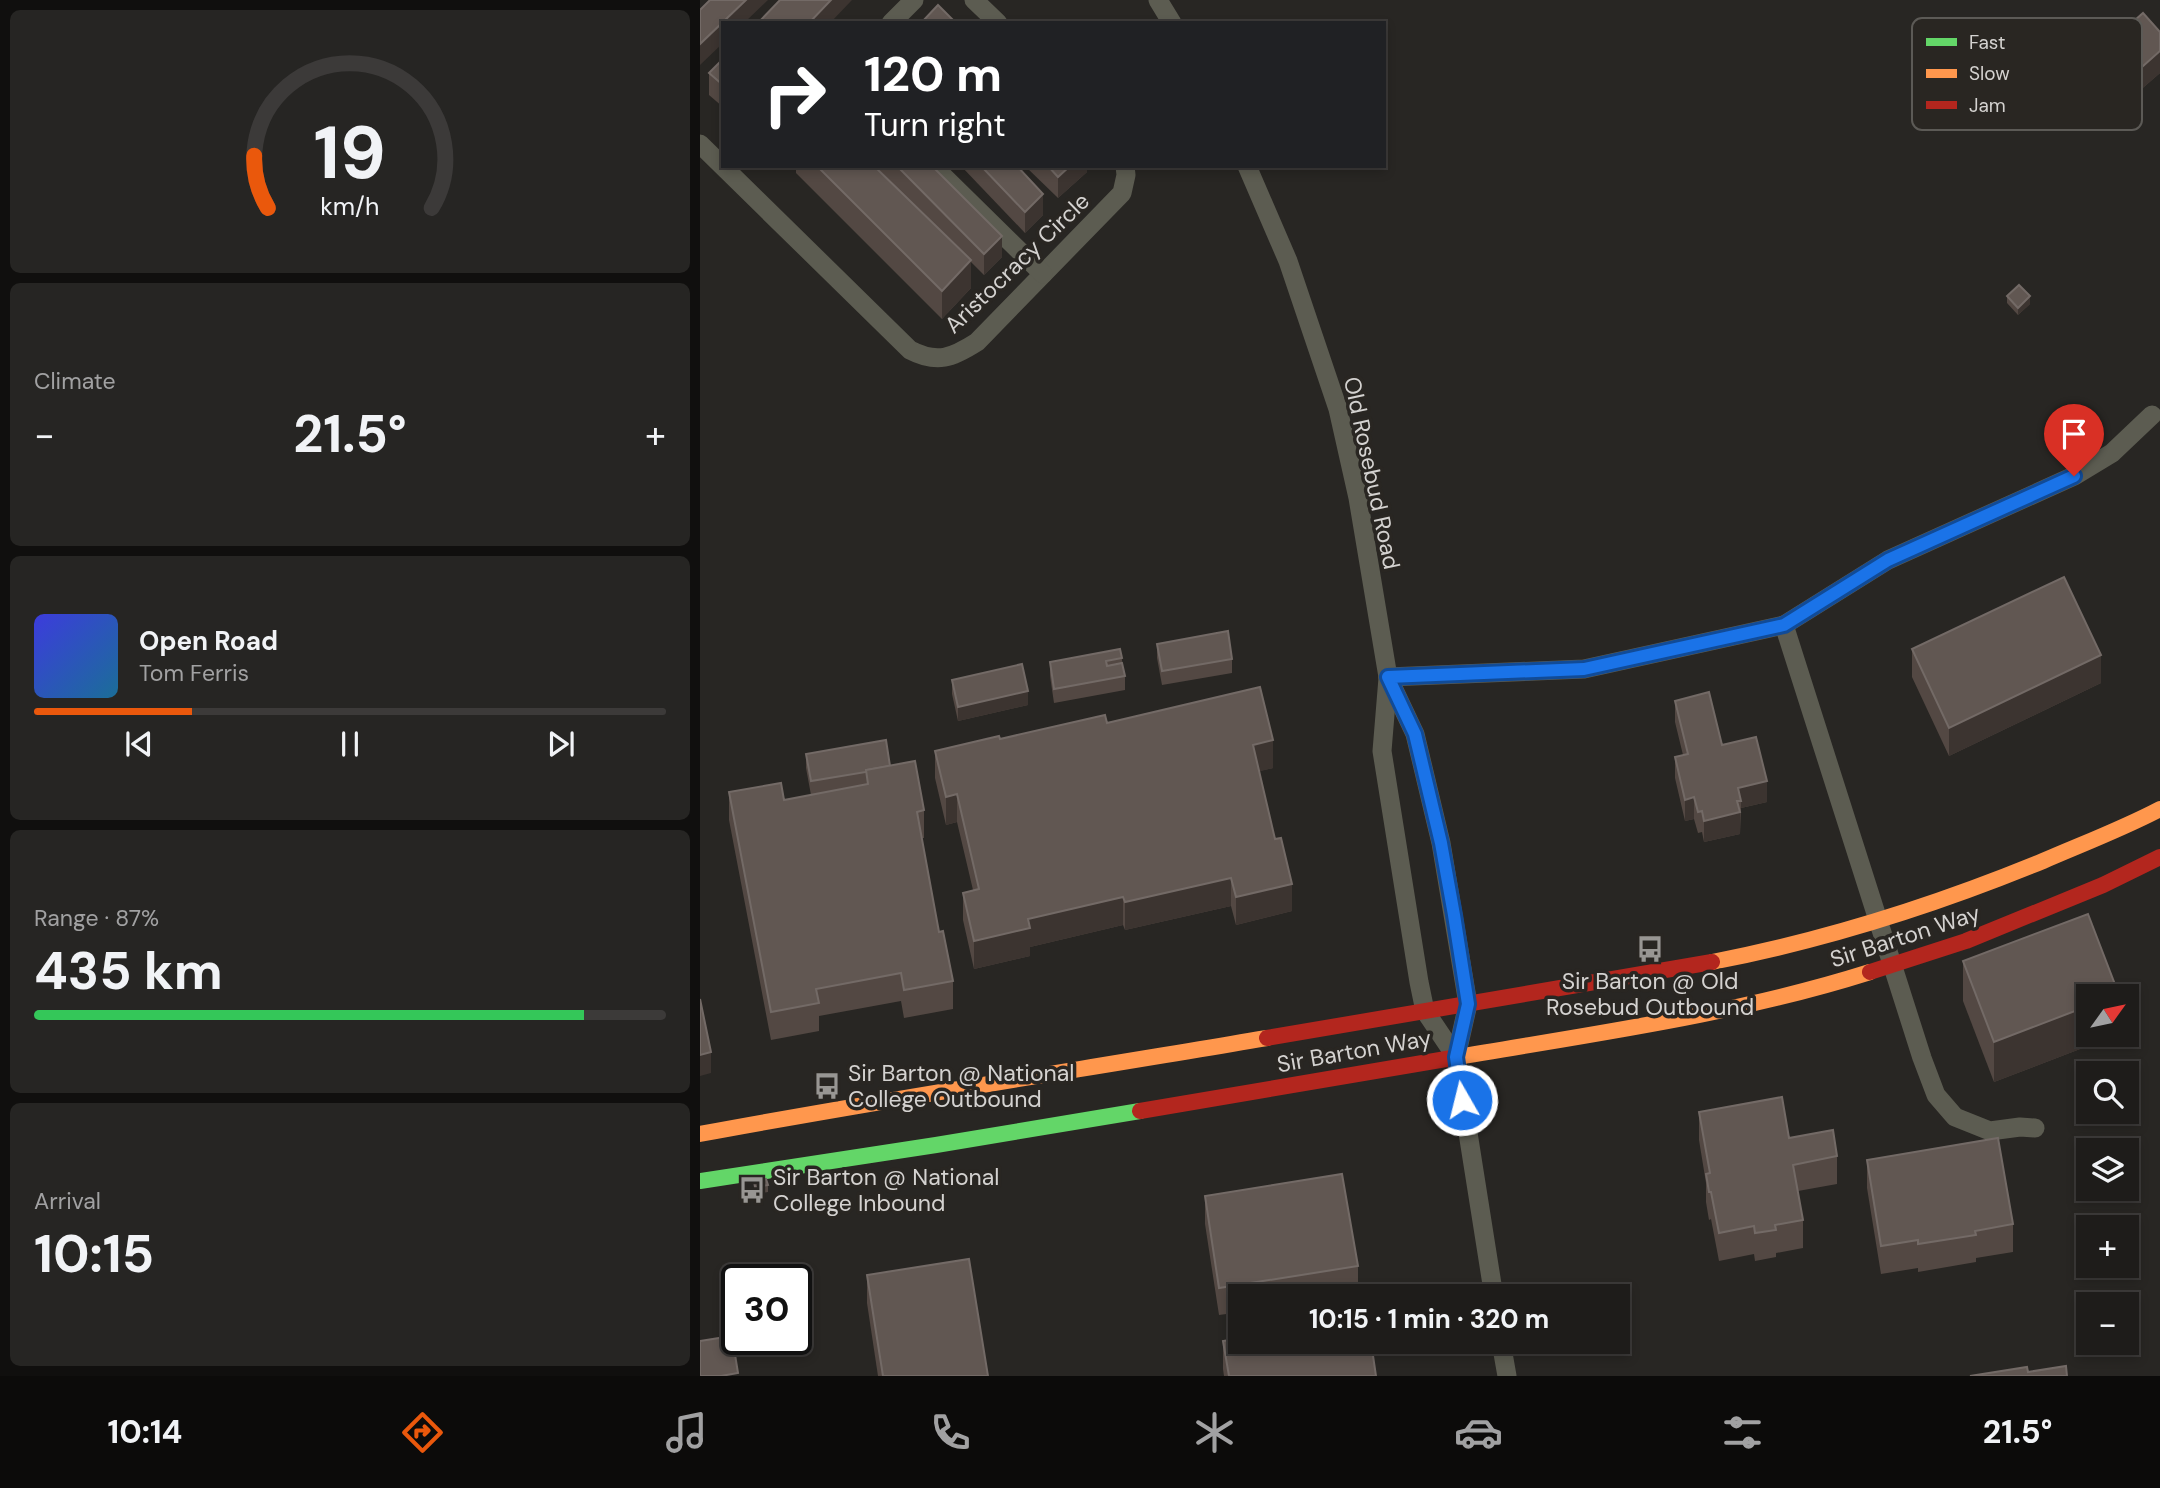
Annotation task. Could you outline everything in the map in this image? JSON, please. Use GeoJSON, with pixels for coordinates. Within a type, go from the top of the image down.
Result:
{"type":"FeatureCollection","features":[{"type":"Feature","properties":{"kind":"main road","name":"Sir Barton Way"},"geometry":{"type":"LineString","coordinates":[[700,1133],[1659,972],[1780,949],[1879,921],[1983,885],[2129,825],[2160,809]]}},
{"type":"Feature","properties":{"kind":"main road","name":"Sir Barton Way"},"geometry":{"type":"LineString","coordinates":[[700,1181],[950,1143],[1641,1026],[1811,991],[1966,942],[2103,885],[2160,857]]}},
{"type":"Feature","properties":{"kind":"street"},"geometry":{"type":"LineString","coordinates":[[893,21],[914,0]]}},
{"type":"Feature","properties":{"kind":"street"},"geometry":{"type":"LineString","coordinates":[[974,0],[996,21]]}},
{"type":"Feature","properties":{"kind":"street"},"geometry":{"type":"LineString","coordinates":[[1158,0],[1171,21]]}},
{"type":"Feature","properties":{"kind":"street","name":"Aristocracy Circle"},"geometry":{"type":"LineString","coordinates":[[700,144],[721,159]]}},
{"type":"Feature","properties":{"kind":"street"},"geometry":{"type":"LineString","coordinates":[[935,168],[1043,274]]}},
{"type":"Feature","properties":{"kind":"street","name":"Aristocracy Circle"},"geometry":{"type":"LineString","coordinates":[[739,172],[910,350],[924,358],[942,359],[958,354],[976,342],[1122,193],[1125,168]]}},
{"type":"Feature","properties":{"kind":"street","name":"Old Rosebud Road"},"geometry":{"type":"LineString","coordinates":[[1248,168],[1288,261],[1338,409],[1358,498],[1388,677],[1382,751],[1416,969],[1426,1011],[1456,1057]]}},
{"type":"Feature","properties":{"kind":"street"},"geometry":{"type":"LineString","coordinates":[[1388,677],[1584,669],[1784,625],[1888,560],[2074,476],[2112,453],[2152,415]]}},
{"type":"Feature","properties":{"kind":"street"},"geometry":{"type":"LineString","coordinates":[[1784,625],[1936,1095],[1955,1117],[1990,1131],[2035,1128]]}},
{"type":"Feature","properties":{"kind":"street","name":"Old Rosebud Road"},"geometry":{"type":"LineString","coordinates":[[1388,677],[1415,734],[1441,843],[1468,1004],[1456,1057],[1492,1284]]}},
{"type":"Feature","properties":{"kind":"street"},"geometry":{"type":"LineString","coordinates":[[1503,1354],[1507,1376]]}},
{"type":"Feature","properties":{"kind":"building"},"geometry":{"type":"Polygon","coordinates":[[[710,0],[746,0],[721,21],[700,44],[700,10],[710,0]]]}},
{"type":"Feature","properties":{"kind":"building"},"geometry":{"type":"Polygon","coordinates":[[[780,0],[831,0],[811,21],[760,21],[780,0]]]}},
{"type":"Feature","properties":{"kind":"building"},"geometry":{"type":"Polygon","coordinates":[[[938,5],[954,21],[923,21],[938,5]]]}},
{"type":"Feature","properties":{"kind":"building"},"geometry":{"type":"Polygon","coordinates":[[[2143,13],[2160,32],[2160,51],[2142,67],[2142,18],[2137,18],[2143,13]]]}},
{"type":"Feature","properties":{"kind":"building"},"geometry":{"type":"Polygon","coordinates":[[[721,61],[721,83],[709,73],[721,61]]]}},
{"type":"Feature","properties":{"kind":"building"},"geometry":{"type":"Polygon","coordinates":[[[819,168],[876,168],[971,260],[942,291],[819,168]]]}},
{"type":"Feature","properties":{"kind":"building"},"geometry":{"type":"Polygon","coordinates":[[[899,168],[934,168],[1002,236],[984,254],[899,168]]]}},
{"type":"Feature","properties":{"kind":"building"},"geometry":{"type":"Polygon","coordinates":[[[983,168],[1019,168],[1043,194],[1025,212],[983,168]]]}},
{"type":"Feature","properties":{"kind":"building"},"geometry":{"type":"Polygon","coordinates":[[[1050,168],[1068,168],[1058,177],[1050,168]]]}},
{"type":"Feature","properties":{"kind":"building"},"geometry":{"type":"Polygon","coordinates":[[[2019,285],[2030,296],[2018,308],[2007,296],[2019,285]]]}},
{"type":"Feature","properties":{"kind":"building"},"geometry":{"type":"Polygon","coordinates":[[[2064,577],[2101,655],[1949,728],[1912,649],[2064,577]]]}},
{"type":"Feature","properties":{"kind":"building"},"geometry":{"type":"Polygon","coordinates":[[[1228,631],[1232,659],[1162,671],[1157,644],[1228,631]]]}},
{"type":"Feature","properties":{"kind":"building"},"geometry":{"type":"Polygon","coordinates":[[[1120,649],[1122,658],[1106,661],[1107,666],[1122,663],[1125,676],[1054,689],[1050,662],[1120,649]]]}},
{"type":"Feature","properties":{"kind":"building"},"geometry":{"type":"Polygon","coordinates":[[[1022,664],[1028,691],[958,707],[952,680],[1022,664]]]}},
{"type":"Feature","properties":{"kind":"building"},"geometry":{"type":"Polygon","coordinates":[[[1260,687],[1273,740],[1253,745],[1275,839],[1281,838],[1292,884],[1236,897],[1231,878],[1125,902],[1123,897],[1028,919],[1030,928],[974,941],[963,893],[979,889],[957,794],[946,797],[935,751],[1105,715],[1107,723],[1260,687]]]}},
{"type":"Feature","properties":{"kind":"building"},"geometry":{"type":"Polygon","coordinates":[[[1709,692],[1722,745],[1756,737],[1767,781],[1738,788],[1740,812],[1704,821],[1694,797],[1685,800],[1675,757],[1688,754],[1675,701],[1709,692]]]}},
{"type":"Feature","properties":{"kind":"building"},"geometry":{"type":"Polygon","coordinates":[[[886,740],[890,766],[811,781],[806,754],[886,740]]]}},
{"type":"Feature","properties":{"kind":"building"},"geometry":{"type":"Polygon","coordinates":[[[915,761],[924,810],[917,812],[939,932],[943,931],[953,981],[904,990],[901,973],[816,989],[819,1003],[771,1012],[729,792],[781,783],[784,800],[868,784],[866,770],[915,761]]]}},
{"type":"Feature","properties":{"kind":"building"},"geometry":{"type":"Polygon","coordinates":[[[2088,914],[2115,984],[2076,984],[2076,1011],[1994,1042],[1963,961],[2088,914]]]}},
{"type":"Feature","properties":{"kind":"building"},"geometry":{"type":"Polygon","coordinates":[[[700,999],[711,1052],[700,1055],[700,999]]]}},
{"type":"Feature","properties":{"kind":"building"},"geometry":{"type":"Polygon","coordinates":[[[1782,1097],[1789,1138],[1833,1130],[1837,1156],[1793,1165],[1803,1220],[1775,1225],[1776,1230],[1755,1233],[1754,1226],[1719,1233],[1706,1174],[1710,1173],[1699,1112],[1782,1097]]]}},
{"type":"Feature","properties":{"kind":"building"},"geometry":{"type":"Polygon","coordinates":[[[1998,1138],[2013,1224],[1975,1231],[1976,1235],[1918,1244],[1918,1240],[1881,1246],[1867,1160],[1998,1138]]]}},
{"type":"Feature","properties":{"kind":"building"},"geometry":{"type":"Polygon","coordinates":[[[1342,1174],[1358,1266],[1244,1284],[1228,1284],[1228,1287],[1219,1288],[1205,1196],[1342,1174]]]}},
{"type":"Feature","properties":{"kind":"building"},"geometry":{"type":"Polygon","coordinates":[[[766,1179],[768,1185],[755,1187],[754,1181],[766,1179]]]}},
{"type":"Feature","properties":{"kind":"building"},"geometry":{"type":"Polygon","coordinates":[[[969,1259],[988,1376],[883,1376],[867,1275],[969,1259]]]}},
{"type":"Feature","properties":{"kind":"building"},"geometry":{"type":"Polygon","coordinates":[[[721,1338],[721,1355],[735,1355],[738,1373],[700,1376],[700,1341],[721,1338]]]}},
{"type":"Feature","properties":{"kind":"building"},"geometry":{"type":"Polygon","coordinates":[[[1228,1340],[1228,1354],[1373,1354],[1376,1376],[1229,1376],[1223,1341],[1228,1340]]]}},
{"type":"Feature","properties":{"kind":"building"},"geometry":{"type":"Polygon","coordinates":[[[2066,1366],[2067,1376],[1970,1376],[2027,1367],[2028,1372],[2066,1366]]]}},
{"type":"Feature","properties":{"kind":"traffic: fast"},"geometry":{"type":"LineString","coordinates":[[700,1181],[1140,1111]]}},
{"type":"Feature","properties":{"kind":"traffic: slow"},"geometry":{"type":"LineString","coordinates":[[1712,962],[1839,932],[1962,892],[2117,830],[2160,809]]}},
{"type":"Feature","properties":{"kind":"traffic: slow"},"geometry":{"type":"LineString","coordinates":[[1452,1058],[1715,1012],[1870,972]]}},
{"type":"Feature","properties":{"kind":"traffic: slow"},"geometry":{"type":"LineString","coordinates":[[700,1134],[1267,1038]]}},
{"type":"Feature","properties":{"kind":"traffic: jam"},"geometry":{"type":"LineString","coordinates":[[1870,972],[1966,941],[2103,885],[2160,857]]}},
{"type":"Feature","properties":{"kind":"traffic: jam"},"geometry":{"type":"LineString","coordinates":[[1267,1038],[1712,962]]}},
{"type":"Feature","properties":{"kind":"traffic: jam"},"geometry":{"type":"LineString","coordinates":[[1140,1111],[1452,1058]]}},
{"type":"Feature","properties":{"kind":"place","name":"Sir Barton @ Old Rosebud Outbound"},"geometry":{"type":"Point","coordinates":[1650,949]}},
{"type":"Feature","properties":{"kind":"place","name":"Sir Barton @ National College Outbound"},"geometry":{"type":"Point","coordinates":[827,1086]}},
{"type":"Feature","properties":{"kind":"place","name":"Sir Barton @ National College Inbound"},"geometry":{"type":"Point","coordinates":[752,1190]}},
{"type":"Feature","properties":{"kind":"route"},"geometry":{"type":"LineString","coordinates":[[1462,1100],[1456,1057],[1468,1004],[1454,915],[1441,843],[1415,734],[1388,677],[1584,669],[1784,625],[1888,560],[2074,476]]}}]}
